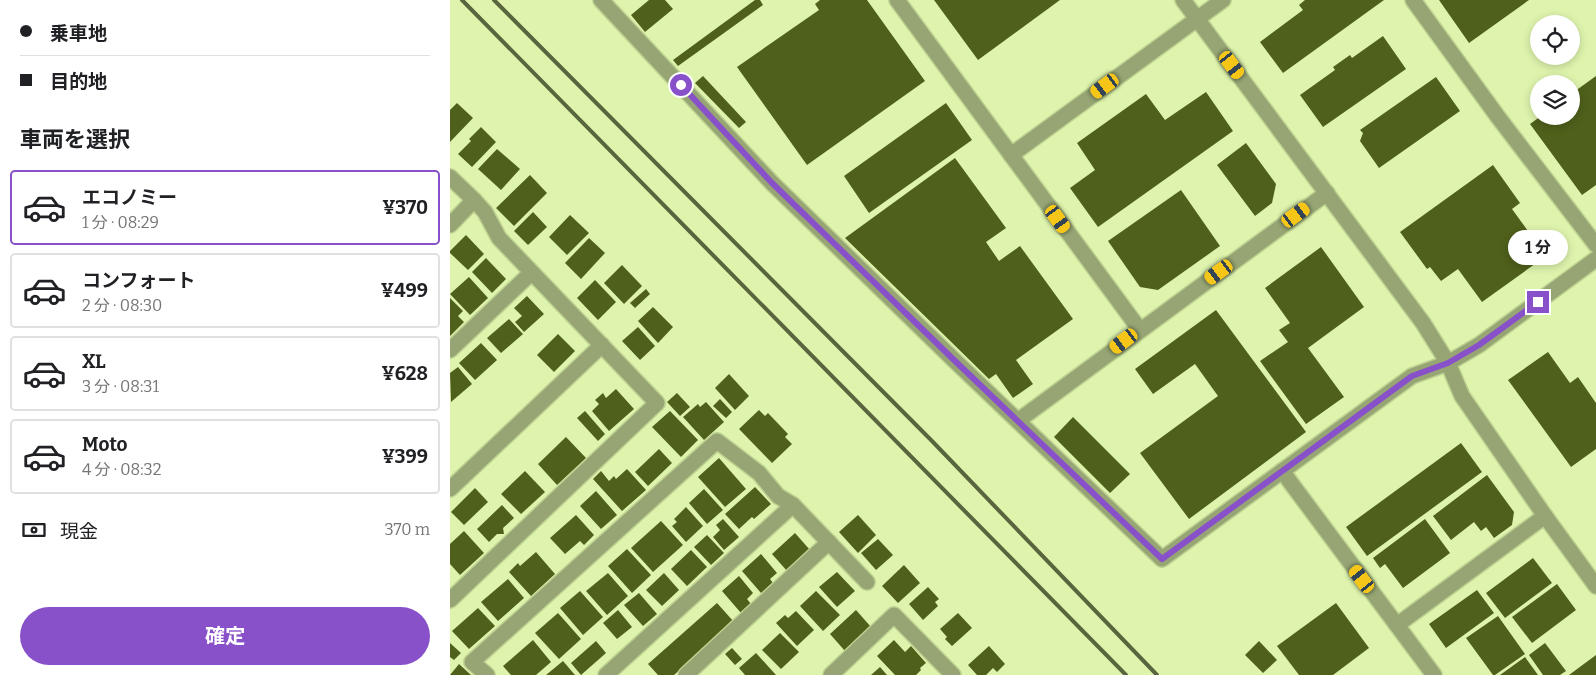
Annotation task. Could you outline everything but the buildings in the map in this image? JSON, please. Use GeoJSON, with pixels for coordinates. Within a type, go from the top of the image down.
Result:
{"type":"FeatureCollection","features":[{"type":"Feature","properties":{"kind":"street"},"geometry":{"type":"LineString","coordinates":[[601,0],[772,183],[1162,559],[1412,376],[1448,363],[1479,345],[1596,259]]}},
{"type":"Feature","properties":{"kind":"street"},"geometry":{"type":"LineString","coordinates":[[897,0],[1140,330]]}},
{"type":"Feature","properties":{"kind":"street"},"geometry":{"type":"LineString","coordinates":[[1183,0],[1423,323],[1448,363],[1462,396],[1596,586]]}},
{"type":"Feature","properties":{"kind":"street"},"geometry":{"type":"LineString","coordinates":[[1010,155],[1223,0]]}},
{"type":"Feature","properties":{"kind":"street"},"geometry":{"type":"LineString","coordinates":[[1413,0],[1498,117],[1596,245]]}},
{"type":"Feature","properties":{"kind":"street"},"geometry":{"type":"LineString","coordinates":[[450,177],[485,212],[499,238],[531,273],[657,403],[450,600]]}},
{"type":"Feature","properties":{"kind":"street"},"geometry":{"type":"LineString","coordinates":[[1018,420],[1327,192]]}},
{"type":"Feature","properties":{"kind":"street"},"geometry":{"type":"LineString","coordinates":[[450,225],[474,200]]}},
{"type":"Feature","properties":{"kind":"street"},"geometry":{"type":"LineString","coordinates":[[450,350],[531,273]]}},
{"type":"Feature","properties":{"kind":"street"},"geometry":{"type":"LineString","coordinates":[[450,490],[602,345]]}},
{"type":"Feature","properties":{"kind":"street"},"geometry":{"type":"LineString","coordinates":[[487,675],[472,662],[717,442],[759,473],[778,496],[793,505],[867,582]]}},
{"type":"Feature","properties":{"kind":"street"},"geometry":{"type":"LineString","coordinates":[[1282,471],[1434,675]]}},
{"type":"Feature","properties":{"kind":"street"},"geometry":{"type":"LineString","coordinates":[[606,675],[793,505]]}},
{"type":"Feature","properties":{"kind":"street"},"geometry":{"type":"LineString","coordinates":[[1397,625],[1545,516]]}},
{"type":"Feature","properties":{"kind":"street"},"geometry":{"type":"LineString","coordinates":[[686,675],[829,542]]}},
{"type":"Feature","properties":{"kind":"street"},"geometry":{"type":"LineString","coordinates":[[832,675],[894,615],[953,675]]}},
{"type":"Feature","properties":{"kind":"railway"},"geometry":{"type":"LineString","coordinates":[[462,0],[1126,675]]}},
{"type":"Feature","properties":{"kind":"railway"},"geometry":{"type":"LineString","coordinates":[[494,0],[932,441],[1157,675]]}},
{"type":"Feature","properties":{"kind":"route"},"geometry":{"type":"LineString","coordinates":[[681,85],[772,183],[1162,559],[1412,376],[1448,363],[1479,345],[1538,302]]}}]}
